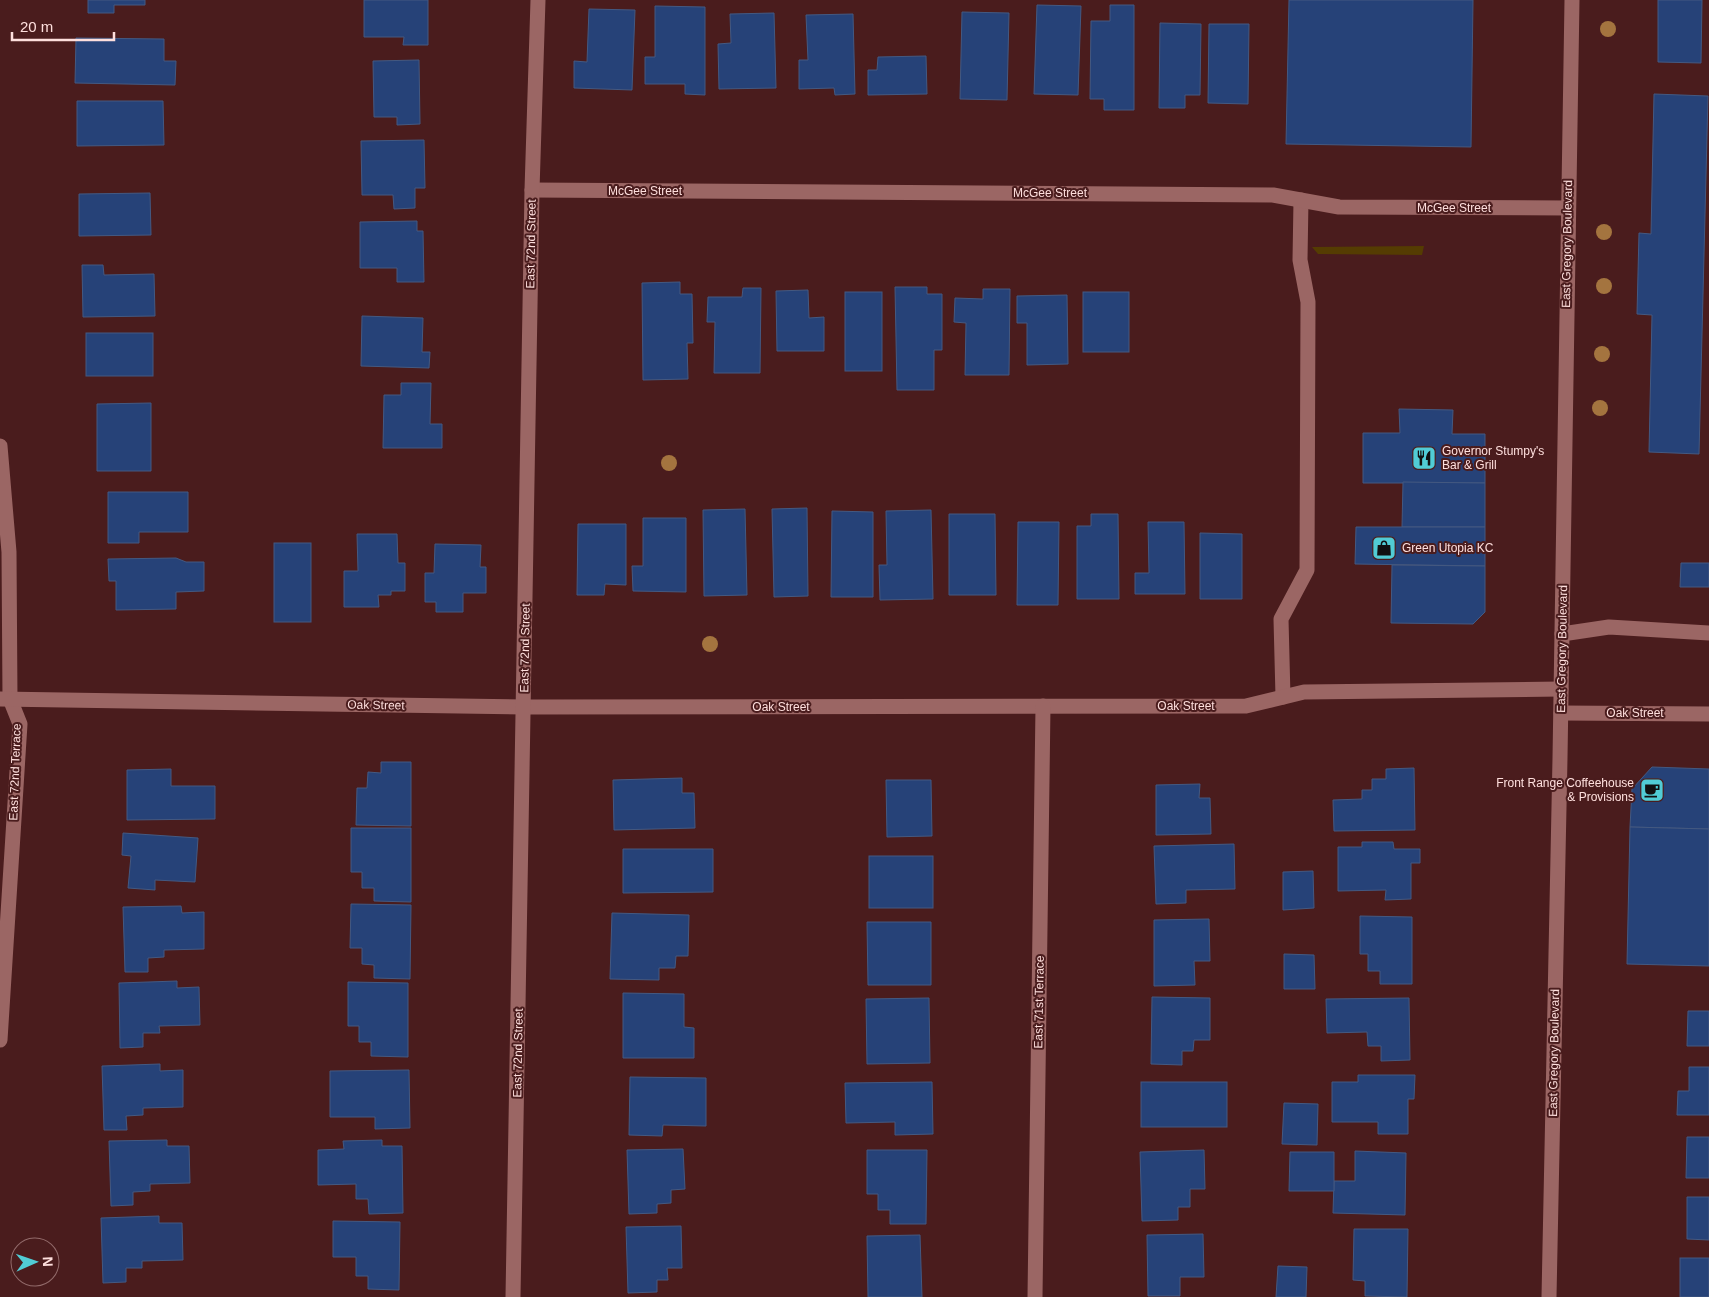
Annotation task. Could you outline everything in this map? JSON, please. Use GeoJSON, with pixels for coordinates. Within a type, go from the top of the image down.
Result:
{"type":"FeatureCollection","features":[{"type":"Feature","properties":{"kind":"street","name":"East 72nd Street"},"geometry":{"type":"LineString","coordinates":[[514,1297],[532,190],[538,0]]}},
{"type":"Feature","properties":{"kind":"street","name":"East Gregory Boulevard"},"geometry":{"type":"LineString","coordinates":[[1549,1297],[1561,713],[1572,0]]}},
{"type":"Feature","properties":{"kind":"street","name":"McGee Street"},"geometry":{"type":"LineString","coordinates":[[532,190],[1273,194],[1340,207],[1568,208]]}},
{"type":"Feature","properties":{"kind":"street"},"geometry":{"type":"LineString","coordinates":[[1283,697],[1281,619],[1307,570],[1308,302],[1300,260],[1301,200]]}},
{"type":"Feature","properties":{"kind":"street","name":"East 72nd Terrace"},"geometry":{"type":"LineString","coordinates":[[0,446],[9,552],[5,699],[20,724],[0,1040]]}},
{"type":"Feature","properties":{"kind":"street"},"geometry":{"type":"LineString","coordinates":[[1562,634],[1609,627],[1709,634]]}},
{"type":"Feature","properties":{"kind":"street","name":"Oak Street"},"geometry":{"type":"LineString","coordinates":[[5,699],[524,707],[1246,706],[1304,692],[1561,689]]}},
{"type":"Feature","properties":{"kind":"street","name":"East 71st Terrace"},"geometry":{"type":"LineString","coordinates":[[1035,1297],[1043,706]]}},
{"type":"Feature","properties":{"kind":"street","name":"Oak Street"},"geometry":{"type":"LineString","coordinates":[[1561,713],[1709,714]]}},
{"type":"Feature","properties":{"kind":"shaded area"},"geometry":{"type":"Polygon","coordinates":[[[1424,246],[1422,255],[1318,254],[1312,247],[1424,246]]]}},
{"type":"Feature","properties":{"kind":"building"},"geometry":{"type":"Polygon","coordinates":[[[88,0],[145,0],[145,5],[114,5],[114,13],[88,13],[88,0]]]}},
{"type":"Feature","properties":{"kind":"building"},"geometry":{"type":"Polygon","coordinates":[[[364,0],[428,0],[428,45],[403,45],[404,37],[364,37],[364,0]]]}},
{"type":"Feature","properties":{"kind":"building"},"geometry":{"type":"Polygon","coordinates":[[[1289,0],[1473,0],[1471,147],[1286,144],[1289,0]]]}},
{"type":"Feature","properties":{"kind":"building"},"geometry":{"type":"Polygon","coordinates":[[[1658,0],[1702,0],[1701,63],[1658,62],[1658,0]]]}},
{"type":"Feature","properties":{"kind":"building"},"geometry":{"type":"Polygon","coordinates":[[[1037,5],[1081,6],[1078,95],[1034,94],[1037,5]]]}},
{"type":"Feature","properties":{"kind":"building"},"geometry":{"type":"Polygon","coordinates":[[[1110,5],[1134,5],[1134,110],[1104,110],[1104,99],[1090,99],[1091,21],[1110,21],[1110,5]]]}},
{"type":"Feature","properties":{"kind":"building"},"geometry":{"type":"Polygon","coordinates":[[[655,6],[705,7],[705,95],[685,94],[685,84],[645,84],[645,57],[655,57],[655,6]]]}},
{"type":"Feature","properties":{"kind":"building"},"geometry":{"type":"Polygon","coordinates":[[[589,9],[635,10],[632,90],[574,88],[574,61],[587,62],[589,9]]]}},
{"type":"Feature","properties":{"kind":"building"},"geometry":{"type":"Polygon","coordinates":[[[962,12],[1009,13],[1007,100],[960,99],[962,12]]]}},
{"type":"Feature","properties":{"kind":"building"},"geometry":{"type":"Polygon","coordinates":[[[774,13],[776,88],[719,89],[718,44],[731,43],[730,14],[774,13]]]}},
{"type":"Feature","properties":{"kind":"building"},"geometry":{"type":"Polygon","coordinates":[[[853,14],[855,94],[835,95],[834,88],[799,89],[799,60],[808,60],[806,15],[853,14]]]}},
{"type":"Feature","properties":{"kind":"building"},"geometry":{"type":"Polygon","coordinates":[[[1160,23],[1201,24],[1200,95],[1185,95],[1185,108],[1159,108],[1160,23]]]}},
{"type":"Feature","properties":{"kind":"building"},"geometry":{"type":"Polygon","coordinates":[[[1209,24],[1249,24],[1248,104],[1208,103],[1209,24]]]}},
{"type":"Feature","properties":{"kind":"building"},"geometry":{"type":"Polygon","coordinates":[[[76,38],[164,39],[164,61],[176,61],[175,85],[75,83],[76,38]]]}},
{"type":"Feature","properties":{"kind":"building"},"geometry":{"type":"Polygon","coordinates":[[[926,56],[927,94],[868,95],[868,70],[877,70],[878,57],[926,56]]]}},
{"type":"Feature","properties":{"kind":"building"},"geometry":{"type":"Polygon","coordinates":[[[419,60],[420,124],[397,125],[397,117],[374,117],[373,61],[419,60]]]}},
{"type":"Feature","properties":{"kind":"building"},"geometry":{"type":"Polygon","coordinates":[[[1654,94],[1708,96],[1699,454],[1649,452],[1652,315],[1637,314],[1639,233],[1651,234],[1654,94]]]}},
{"type":"Feature","properties":{"kind":"building"},"geometry":{"type":"Polygon","coordinates":[[[77,101],[163,101],[164,145],[77,146],[77,101]]]}},
{"type":"Feature","properties":{"kind":"building"},"geometry":{"type":"Polygon","coordinates":[[[424,140],[425,188],[415,188],[415,208],[394,209],[393,195],[362,195],[361,141],[424,140]]]}},
{"type":"Feature","properties":{"kind":"building"},"geometry":{"type":"Polygon","coordinates":[[[150,193],[151,235],[79,236],[79,194],[150,193]]]}},
{"type":"Feature","properties":{"kind":"building"},"geometry":{"type":"Polygon","coordinates":[[[417,221],[417,231],[423,231],[424,282],[397,282],[397,268],[360,268],[360,222],[417,221]]]}},
{"type":"Feature","properties":{"kind":"building"},"geometry":{"type":"Polygon","coordinates":[[[82,265],[103,265],[104,275],[154,274],[155,316],[83,317],[82,265]]]}},
{"type":"Feature","properties":{"kind":"building"},"geometry":{"type":"Polygon","coordinates":[[[680,282],[680,294],[692,294],[693,343],[687,343],[688,379],[643,380],[642,283],[680,282]]]}},
{"type":"Feature","properties":{"kind":"building"},"geometry":{"type":"Polygon","coordinates":[[[895,287],[927,287],[927,294],[942,294],[942,350],[934,350],[934,390],[897,390],[895,287]]]}},
{"type":"Feature","properties":{"kind":"building"},"geometry":{"type":"Polygon","coordinates":[[[743,288],[761,288],[760,373],[714,373],[715,322],[707,322],[708,297],[742,297],[743,288]]]}},
{"type":"Feature","properties":{"kind":"building"},"geometry":{"type":"Polygon","coordinates":[[[983,289],[1010,289],[1009,375],[965,375],[966,323],[954,322],[955,298],[983,299],[983,289]]]}},
{"type":"Feature","properties":{"kind":"building"},"geometry":{"type":"Polygon","coordinates":[[[808,290],[809,318],[824,317],[824,351],[777,351],[776,291],[808,290]]]}},
{"type":"Feature","properties":{"kind":"building"},"geometry":{"type":"Polygon","coordinates":[[[845,292],[882,292],[882,371],[845,371],[845,292]]]}},
{"type":"Feature","properties":{"kind":"building"},"geometry":{"type":"Polygon","coordinates":[[[1083,292],[1129,292],[1129,352],[1083,352],[1083,292]]]}},
{"type":"Feature","properties":{"kind":"building"},"geometry":{"type":"Polygon","coordinates":[[[1067,295],[1068,364],[1027,365],[1027,323],[1017,323],[1017,296],[1067,295]]]}},
{"type":"Feature","properties":{"kind":"building"},"geometry":{"type":"Polygon","coordinates":[[[362,316],[423,318],[422,352],[430,352],[429,368],[361,366],[362,316]]]}},
{"type":"Feature","properties":{"kind":"building"},"geometry":{"type":"Polygon","coordinates":[[[86,333],[153,333],[153,376],[86,376],[86,333]]]}},
{"type":"Feature","properties":{"kind":"building"},"geometry":{"type":"Polygon","coordinates":[[[401,383],[431,383],[430,424],[442,424],[442,448],[383,448],[384,395],[401,395],[401,383]]]}},
{"type":"Feature","properties":{"kind":"building"},"geometry":{"type":"Polygon","coordinates":[[[151,403],[151,471],[97,471],[97,404],[151,403]]]}},
{"type":"Feature","properties":{"kind":"building","name":"Governor Stumpy's Bar & Grill"},"geometry":{"type":"Polygon","coordinates":[[[1399,409],[1453,410],[1452,434],[1485,434],[1485,483],[1363,483],[1363,433],[1400,433],[1399,409]]]}},
{"type":"Feature","properties":{"kind":"building"},"geometry":{"type":"Polygon","coordinates":[[[1403,482],[1485,483],[1485,527],[1402,527],[1403,482]]]}},
{"type":"Feature","properties":{"kind":"building"},"geometry":{"type":"Polygon","coordinates":[[[108,492],[188,492],[188,532],[139,532],[139,543],[108,543],[108,492]]]}},
{"type":"Feature","properties":{"kind":"building"},"geometry":{"type":"Polygon","coordinates":[[[807,508],[808,596],[774,597],[772,509],[807,508]]]}},
{"type":"Feature","properties":{"kind":"building"},"geometry":{"type":"Polygon","coordinates":[[[745,509],[747,595],[704,596],[703,510],[745,509]]]}},
{"type":"Feature","properties":{"kind":"building"},"geometry":{"type":"Polygon","coordinates":[[[931,510],[933,599],[880,600],[879,565],[887,565],[886,511],[931,510]]]}},
{"type":"Feature","properties":{"kind":"building"},"geometry":{"type":"Polygon","coordinates":[[[832,511],[873,512],[873,597],[831,597],[832,511]]]}},
{"type":"Feature","properties":{"kind":"building"},"geometry":{"type":"Polygon","coordinates":[[[949,514],[995,514],[996,595],[949,595],[949,514]]]}},
{"type":"Feature","properties":{"kind":"building"},"geometry":{"type":"Polygon","coordinates":[[[1091,514],[1118,514],[1119,599],[1077,599],[1077,526],[1091,526],[1091,514]]]}},
{"type":"Feature","properties":{"kind":"building"},"geometry":{"type":"Polygon","coordinates":[[[643,518],[686,518],[686,592],[633,591],[632,566],[643,566],[643,518]]]}},
{"type":"Feature","properties":{"kind":"building"},"geometry":{"type":"Polygon","coordinates":[[[1018,522],[1059,522],[1058,605],[1017,605],[1018,522]]]}},
{"type":"Feature","properties":{"kind":"building"},"geometry":{"type":"Polygon","coordinates":[[[1148,522],[1184,522],[1185,594],[1135,594],[1135,573],[1149,573],[1148,522]]]}},
{"type":"Feature","properties":{"kind":"building"},"geometry":{"type":"Polygon","coordinates":[[[578,524],[626,524],[626,585],[605,584],[604,595],[577,595],[578,524]]]}},
{"type":"Feature","properties":{"kind":"building"},"geometry":{"type":"Polygon","coordinates":[[[1356,527],[1485,527],[1485,566],[1355,564],[1356,527]]]}},
{"type":"Feature","properties":{"kind":"building"},"geometry":{"type":"Polygon","coordinates":[[[1200,533],[1242,534],[1242,599],[1200,599],[1200,533]]]}},
{"type":"Feature","properties":{"kind":"building"},"geometry":{"type":"Polygon","coordinates":[[[357,534],[397,534],[398,563],[405,563],[405,591],[391,591],[391,595],[378,595],[379,607],[344,607],[344,571],[358,571],[357,534]]]}},
{"type":"Feature","properties":{"kind":"building"},"geometry":{"type":"Polygon","coordinates":[[[274,543],[311,543],[311,622],[274,622],[274,543]]]}},
{"type":"Feature","properties":{"kind":"building"},"geometry":{"type":"Polygon","coordinates":[[[435,544],[481,545],[480,567],[486,567],[486,593],[463,593],[463,612],[436,612],[436,602],[425,602],[425,573],[434,573],[435,544]]]}},
{"type":"Feature","properties":{"kind":"building"},"geometry":{"type":"Polygon","coordinates":[[[176,558],[186,562],[204,562],[204,591],[176,592],[176,609],[116,610],[116,581],[109,581],[108,559],[176,558]]]}},
{"type":"Feature","properties":{"kind":"building"},"geometry":{"type":"Polygon","coordinates":[[[1681,563],[1709,563],[1709,587],[1680,587],[1681,563]]]}},
{"type":"Feature","properties":{"kind":"building"},"geometry":{"type":"Polygon","coordinates":[[[1392,565],[1485,566],[1485,612],[1473,624],[1391,623],[1392,565]]]}},
{"type":"Feature","properties":{"kind":"building"},"geometry":{"type":"Polygon","coordinates":[[[381,762],[411,762],[411,826],[356,825],[357,788],[367,788],[368,772],[381,773],[381,762]]]}},
{"type":"Feature","properties":{"kind":"building"},"geometry":{"type":"Polygon","coordinates":[[[1652,767],[1709,769],[1709,829],[1630,827],[1632,789],[1652,767]]]}},
{"type":"Feature","properties":{"kind":"building"},"geometry":{"type":"Polygon","coordinates":[[[1414,768],[1415,830],[1334,831],[1333,800],[1362,799],[1362,790],[1372,790],[1372,779],[1386,779],[1386,769],[1414,768]]]}},
{"type":"Feature","properties":{"kind":"building"},"geometry":{"type":"Polygon","coordinates":[[[171,769],[171,786],[215,786],[215,819],[127,820],[127,770],[171,769]]]}},
{"type":"Feature","properties":{"kind":"building"},"geometry":{"type":"Polygon","coordinates":[[[682,778],[682,793],[694,793],[695,828],[614,830],[613,780],[682,778]]]}},
{"type":"Feature","properties":{"kind":"building"},"geometry":{"type":"Polygon","coordinates":[[[886,780],[931,780],[932,836],[887,837],[886,780]]]}},
{"type":"Feature","properties":{"kind":"building"},"geometry":{"type":"Polygon","coordinates":[[[1200,784],[1199,798],[1210,798],[1211,834],[1156,835],[1156,785],[1200,784]]]}},
{"type":"Feature","properties":{"kind":"building"},"geometry":{"type":"Polygon","coordinates":[[[1630,827],[1709,829],[1709,966],[1627,964],[1630,827]]]}},
{"type":"Feature","properties":{"kind":"building"},"geometry":{"type":"Polygon","coordinates":[[[351,828],[411,828],[411,902],[374,901],[374,888],[362,888],[362,872],[351,872],[351,828]]]}},
{"type":"Feature","properties":{"kind":"building"},"geometry":{"type":"Polygon","coordinates":[[[123,833],[198,838],[195,882],[155,880],[155,890],[128,888],[131,856],[122,855],[123,833]]]}},
{"type":"Feature","properties":{"kind":"building"},"geometry":{"type":"Polygon","coordinates":[[[1362,842],[1393,842],[1394,849],[1420,849],[1420,863],[1411,863],[1411,899],[1385,900],[1386,890],[1338,891],[1338,847],[1362,847],[1362,842]]]}},
{"type":"Feature","properties":{"kind":"building"},"geometry":{"type":"Polygon","coordinates":[[[1234,844],[1235,889],[1186,890],[1186,903],[1156,904],[1154,846],[1234,844]]]}},
{"type":"Feature","properties":{"kind":"building"},"geometry":{"type":"Polygon","coordinates":[[[623,849],[713,849],[713,892],[623,893],[623,849]]]}},
{"type":"Feature","properties":{"kind":"building"},"geometry":{"type":"Polygon","coordinates":[[[869,856],[933,856],[933,908],[869,908],[869,856]]]}},
{"type":"Feature","properties":{"kind":"building"},"geometry":{"type":"Polygon","coordinates":[[[1313,871],[1314,908],[1283,910],[1283,872],[1313,871]]]}},
{"type":"Feature","properties":{"kind":"building"},"geometry":{"type":"Polygon","coordinates":[[[351,904],[411,905],[410,979],[374,978],[374,965],[362,964],[362,948],[350,948],[351,904]]]}},
{"type":"Feature","properties":{"kind":"building"},"geometry":{"type":"Polygon","coordinates":[[[181,906],[182,913],[204,912],[204,949],[164,950],[164,957],[148,958],[148,972],[125,972],[123,907],[181,906]]]}},
{"type":"Feature","properties":{"kind":"building"},"geometry":{"type":"Polygon","coordinates":[[[612,913],[689,915],[688,956],[676,956],[675,968],[659,968],[659,980],[610,979],[612,913]]]}},
{"type":"Feature","properties":{"kind":"building"},"geometry":{"type":"Polygon","coordinates":[[[1360,916],[1412,917],[1412,984],[1380,984],[1380,971],[1368,971],[1368,954],[1360,954],[1360,916]]]}},
{"type":"Feature","properties":{"kind":"building"},"geometry":{"type":"Polygon","coordinates":[[[1209,919],[1210,961],[1194,961],[1195,985],[1154,986],[1154,920],[1209,919]]]}},
{"type":"Feature","properties":{"kind":"building"},"geometry":{"type":"Polygon","coordinates":[[[867,922],[931,922],[931,985],[868,985],[867,922]]]}},
{"type":"Feature","properties":{"kind":"building"},"geometry":{"type":"Polygon","coordinates":[[[1284,954],[1314,955],[1315,989],[1284,989],[1284,954]]]}},
{"type":"Feature","properties":{"kind":"building"},"geometry":{"type":"Polygon","coordinates":[[[177,981],[177,988],[199,987],[200,1025],[159,1026],[160,1033],[143,1033],[143,1047],[120,1048],[119,983],[177,981]]]}},
{"type":"Feature","properties":{"kind":"building"},"geometry":{"type":"Polygon","coordinates":[[[348,982],[408,983],[408,1057],[371,1056],[371,1042],[359,1042],[359,1026],[348,1026],[348,982]]]}},
{"type":"Feature","properties":{"kind":"building"},"geometry":{"type":"Polygon","coordinates":[[[623,993],[684,994],[684,1027],[694,1028],[694,1058],[623,1058],[623,993]]]}},
{"type":"Feature","properties":{"kind":"building"},"geometry":{"type":"Polygon","coordinates":[[[1152,997],[1210,998],[1210,1040],[1194,1040],[1193,1051],[1182,1051],[1182,1065],[1151,1064],[1152,997]]]}},
{"type":"Feature","properties":{"kind":"building"},"geometry":{"type":"Polygon","coordinates":[[[929,998],[930,1063],[867,1064],[866,999],[929,998]]]}},
{"type":"Feature","properties":{"kind":"building"},"geometry":{"type":"Polygon","coordinates":[[[1409,998],[1410,1060],[1381,1061],[1381,1046],[1368,1046],[1367,1032],[1327,1033],[1326,999],[1409,998]]]}},
{"type":"Feature","properties":{"kind":"building"},"geometry":{"type":"Polygon","coordinates":[[[1688,1011],[1709,1011],[1709,1046],[1687,1046],[1688,1011]]]}},
{"type":"Feature","properties":{"kind":"building"},"geometry":{"type":"Polygon","coordinates":[[[160,1064],[160,1071],[183,1070],[183,1107],[143,1108],[143,1115],[126,1116],[127,1130],[104,1130],[102,1066],[160,1064]]]}},
{"type":"Feature","properties":{"kind":"building"},"geometry":{"type":"Polygon","coordinates":[[[1689,1067],[1709,1067],[1709,1115],[1677,1115],[1678,1091],[1689,1091],[1689,1067]]]}},
{"type":"Feature","properties":{"kind":"building"},"geometry":{"type":"Polygon","coordinates":[[[409,1070],[410,1128],[375,1129],[375,1117],[330,1117],[330,1071],[409,1070]]]}},
{"type":"Feature","properties":{"kind":"building"},"geometry":{"type":"Polygon","coordinates":[[[1358,1075],[1415,1075],[1414,1099],[1408,1099],[1408,1134],[1378,1134],[1378,1122],[1332,1122],[1332,1082],[1358,1082],[1358,1075]]]}},
{"type":"Feature","properties":{"kind":"building"},"geometry":{"type":"Polygon","coordinates":[[[630,1077],[706,1078],[706,1126],[663,1125],[662,1136],[629,1135],[630,1077]]]}},
{"type":"Feature","properties":{"kind":"building"},"geometry":{"type":"Polygon","coordinates":[[[932,1082],[933,1134],[895,1135],[895,1122],[846,1123],[845,1083],[932,1082]]]}},
{"type":"Feature","properties":{"kind":"building"},"geometry":{"type":"Polygon","coordinates":[[[1141,1082],[1227,1082],[1227,1127],[1141,1127],[1141,1082]]]}},
{"type":"Feature","properties":{"kind":"building"},"geometry":{"type":"Polygon","coordinates":[[[1284,1103],[1318,1104],[1317,1145],[1282,1144],[1284,1103]]]}},
{"type":"Feature","properties":{"kind":"building"},"geometry":{"type":"Polygon","coordinates":[[[1687,1137],[1709,1137],[1709,1178],[1686,1178],[1687,1137]]]}},
{"type":"Feature","properties":{"kind":"building"},"geometry":{"type":"Polygon","coordinates":[[[167,1140],[167,1146],[189,1146],[190,1183],[150,1184],[150,1191],[133,1192],[133,1205],[111,1206],[109,1141],[167,1140]]]}},
{"type":"Feature","properties":{"kind":"building"},"geometry":{"type":"Polygon","coordinates":[[[382,1140],[382,1146],[402,1146],[403,1213],[369,1214],[368,1199],[356,1199],[356,1184],[318,1185],[318,1150],[344,1149],[343,1141],[382,1140]]]}},
{"type":"Feature","properties":{"kind":"building"},"geometry":{"type":"Polygon","coordinates":[[[683,1149],[685,1189],[671,1190],[671,1203],[657,1204],[657,1213],[629,1214],[627,1150],[683,1149]]]}},
{"type":"Feature","properties":{"kind":"building"},"geometry":{"type":"Polygon","coordinates":[[[867,1150],[927,1150],[926,1224],[890,1224],[890,1210],[878,1210],[878,1194],[867,1194],[867,1150]]]}},
{"type":"Feature","properties":{"kind":"building"},"geometry":{"type":"Polygon","coordinates":[[[1204,1150],[1205,1189],[1190,1189],[1190,1207],[1178,1207],[1178,1220],[1142,1221],[1140,1152],[1204,1150]]]}},
{"type":"Feature","properties":{"kind":"building"},"geometry":{"type":"Polygon","coordinates":[[[1355,1151],[1406,1153],[1405,1215],[1333,1213],[1334,1181],[1355,1181],[1355,1151]]]}},
{"type":"Feature","properties":{"kind":"building"},"geometry":{"type":"Polygon","coordinates":[[[1290,1152],[1334,1152],[1334,1191],[1289,1191],[1290,1152]]]}},
{"type":"Feature","properties":{"kind":"building"},"geometry":{"type":"Polygon","coordinates":[[[1687,1197],[1709,1197],[1709,1240],[1687,1239],[1687,1197]]]}},
{"type":"Feature","properties":{"kind":"building"},"geometry":{"type":"Polygon","coordinates":[[[159,1216],[159,1223],[182,1223],[183,1260],[142,1261],[142,1268],[126,1268],[126,1282],[103,1283],[101,1218],[159,1216]]]}},
{"type":"Feature","properties":{"kind":"building"},"geometry":{"type":"Polygon","coordinates":[[[333,1221],[400,1222],[399,1290],[368,1289],[368,1276],[356,1276],[356,1257],[333,1257],[333,1221]]]}},
{"type":"Feature","properties":{"kind":"building"},"geometry":{"type":"Polygon","coordinates":[[[681,1226],[682,1268],[667,1268],[668,1280],[657,1280],[657,1292],[628,1293],[626,1227],[681,1226]]]}},
{"type":"Feature","properties":{"kind":"building"},"geometry":{"type":"Polygon","coordinates":[[[1354,1229],[1408,1229],[1407,1297],[1365,1296],[1365,1281],[1353,1280],[1354,1229]]]}},
{"type":"Feature","properties":{"kind":"building"},"geometry":{"type":"Polygon","coordinates":[[[1203,1234],[1204,1277],[1180,1277],[1180,1296],[1148,1296],[1147,1235],[1203,1234]]]}},
{"type":"Feature","properties":{"kind":"building"},"geometry":{"type":"Polygon","coordinates":[[[920,1235],[922,1297],[868,1297],[867,1236],[920,1235]]]}},
{"type":"Feature","properties":{"kind":"building"},"geometry":{"type":"Polygon","coordinates":[[[1680,1258],[1709,1258],[1709,1297],[1680,1297],[1680,1258]]]}},
{"type":"Feature","properties":{"kind":"building"},"geometry":{"type":"Polygon","coordinates":[[[1278,1266],[1307,1267],[1306,1297],[1276,1297],[1278,1266]]]}},
{"type":"Feature","properties":{"kind":"place","name":"Governor Stumpy's Bar & Grill"},"geometry":{"type":"Point","coordinates":[1424,458]}},
{"type":"Feature","properties":{"kind":"place","name":"Green Utopia KC"},"geometry":{"type":"Point","coordinates":[1384,548]}},
{"type":"Feature","properties":{"kind":"place","name":"Front Range Coffeehouse & Provisions"},"geometry":{"type":"Point","coordinates":[1652,790]}}]}
